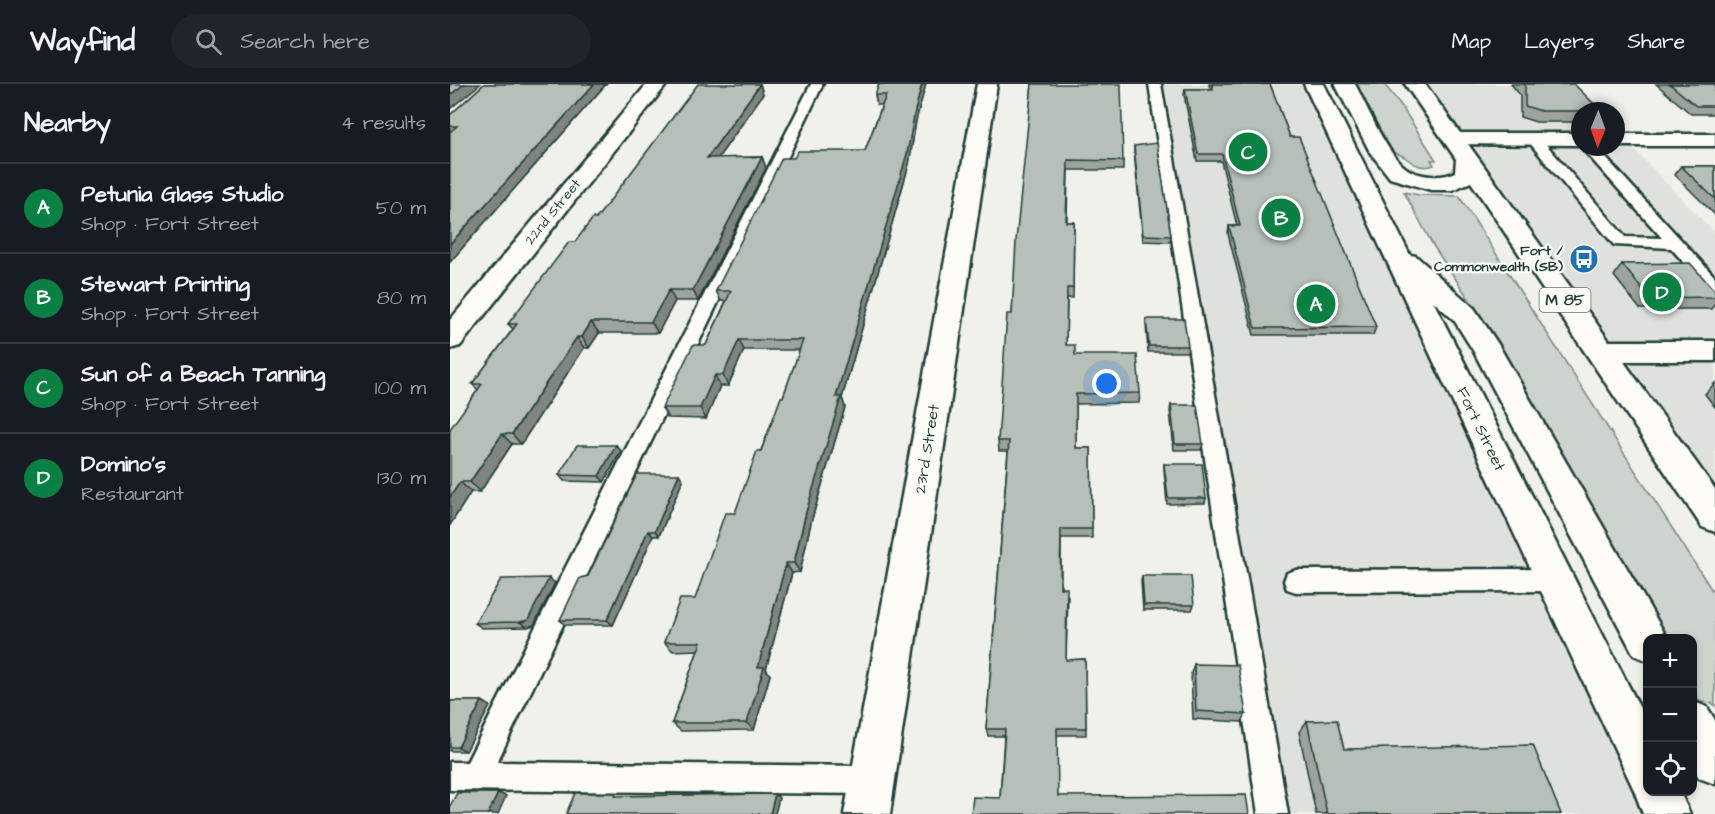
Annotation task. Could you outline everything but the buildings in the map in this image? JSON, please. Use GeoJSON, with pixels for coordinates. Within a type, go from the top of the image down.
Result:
{"type":"FeatureCollection","features":[{"type":"Feature","properties":{"kind":"main road","name":"22nd Street"},"geometry":{"type":"LineString","coordinates":[[450,339],[657,84]]}},
{"type":"Feature","properties":{"kind":"main road","name":"23rd Street"},"geometry":{"type":"LineString","coordinates":[[867,814],[987,84]]}},
{"type":"Feature","properties":{"kind":"main road","name":"Fort Street"},"geometry":{"type":"LineString","coordinates":[[1314,84],[1643,765]]}},
{"type":"Feature","properties":{"kind":"main road"},"geometry":{"type":"LineString","coordinates":[[1346,84],[1381,152],[1398,173],[1420,182],[1452,183],[1466,175],[1461,148],[1534,140],[1571,140]]}},
{"type":"Feature","properties":{"kind":"main road","name":"M 85"},"geometry":{"type":"LineString","coordinates":[[1416,89],[1461,148],[1715,517]]}},
{"type":"Feature","properties":{"kind":"main road"},"geometry":{"type":"LineString","coordinates":[[1625,137],[1715,140]]}},
{"type":"Feature","properties":{"kind":"main road"},"geometry":{"type":"LineString","coordinates":[[1395,251],[1464,314],[1488,351],[1643,635]]}},
{"type":"Feature","properties":{"kind":"main road"},"geometry":{"type":"LineString","coordinates":[[1601,351],[1715,351]]}},
{"type":"Feature","properties":{"kind":"main road"},"geometry":{"type":"LineString","coordinates":[[1697,731],[1715,762]]}},
{"type":"Feature","properties":{"kind":"main road"},"geometry":{"type":"LineString","coordinates":[[1658,796],[1668,814]]}},
{"type":"Feature","properties":{"kind":"lane"},"geometry":{"type":"LineString","coordinates":[[817,84],[463,776],[872,780]]}},
{"type":"Feature","properties":{"kind":"lane"},"geometry":{"type":"LineString","coordinates":[[1155,84],[1273,814]]}},
{"type":"Feature","properties":{"kind":"lane"},"geometry":{"type":"LineString","coordinates":[[1534,140],[1620,242],[1675,243]]}},
{"type":"Feature","properties":{"kind":"lane"},"geometry":{"type":"LineString","coordinates":[[1596,156],[1715,287]]}},
{"type":"Feature","properties":{"kind":"lane"},"geometry":{"type":"LineString","coordinates":[[1296,581],[1553,580]]}},
{"type":"Feature","properties":{"kind":"shaded area"},"geometry":{"type":"Polygon","coordinates":[[[1155,84],[1314,84],[1643,781],[1643,796],[1658,796],[1667,814],[1273,814],[1155,84]]]}},
{"type":"Feature","properties":{"kind":"shaded area"},"geometry":{"type":"Polygon","coordinates":[[[1355,84],[1384,84],[1400,104],[1436,160],[1431,160],[1434,165],[1427,167],[1416,165],[1403,156],[1393,153],[1355,84]]]}},
{"type":"Feature","properties":{"kind":"shaded area"},"geometry":{"type":"Polygon","coordinates":[[[1415,84],[1569,84],[1576,102],[1571,102],[1571,156],[1625,156],[1625,140],[1715,233],[1715,517],[1415,84]]]}},
{"type":"Feature","properties":{"kind":"shaded area"},"geometry":{"type":"Polygon","coordinates":[[[1404,192],[1419,195],[1459,196],[1715,595],[1715,706],[1712,703],[1700,702],[1697,696],[1697,634],[1662,634],[1494,336],[1434,247],[1404,192]]]}},
{"type":"Feature","properties":{"kind":"place","name":"Sun of a Beach Tanning"},"geometry":{"type":"Point","coordinates":[1248,152]}},
{"type":"Feature","properties":{"kind":"place","name":"Stewart Printing"},"geometry":{"type":"Point","coordinates":[1281,218]}},
{"type":"Feature","properties":{"kind":"place","name":"Fort / Commonwealth (SB)"},"geometry":{"type":"Point","coordinates":[1584,259]}},
{"type":"Feature","properties":{"kind":"place","name":"Domino's"},"geometry":{"type":"Point","coordinates":[1662,292]}},
{"type":"Feature","properties":{"kind":"place","name":"Petunia Glass Studio"},"geometry":{"type":"Point","coordinates":[1316,304]}}]}
